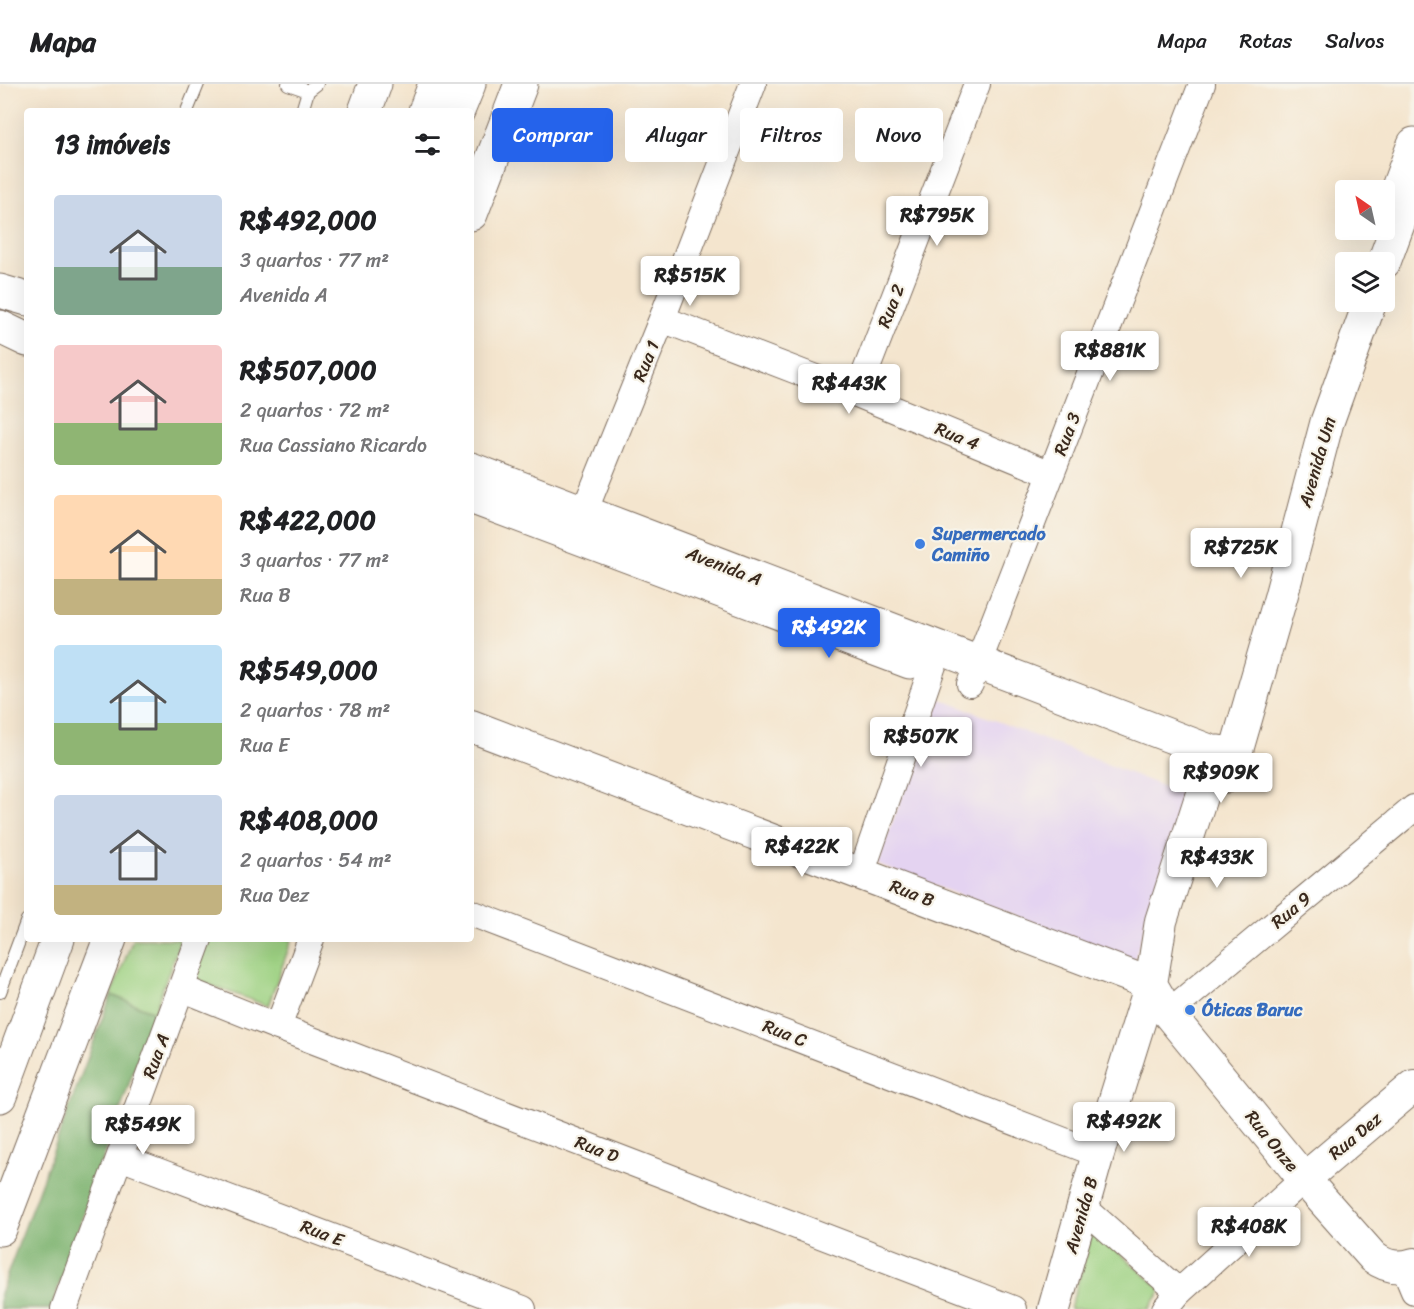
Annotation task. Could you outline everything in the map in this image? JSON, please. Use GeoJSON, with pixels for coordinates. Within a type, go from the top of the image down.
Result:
{"type":"FeatureCollection","features":[{"type":"Feature","properties":{"kind":"main road"},"geometry":{"type":"LineString","coordinates":[[366,108],[375,84]]}},
{"type":"Feature","properties":{"kind":"main road"},"geometry":{"type":"LineString","coordinates":[[425,108],[435,84]]}},
{"type":"Feature","properties":{"kind":"main road"},"geometry":{"type":"LineString","coordinates":[[459,108],[469,84]]}},
{"type":"Feature","properties":{"kind":"main road"},"geometry":{"type":"LineString","coordinates":[[474,206],[521,84]]}},
{"type":"Feature","properties":{"kind":"main road"},"geometry":{"type":"LineString","coordinates":[[1395,194],[1414,144]]}},
{"type":"Feature","properties":{"kind":"main road"},"geometry":{"type":"LineString","coordinates":[[1388,252],[1414,181]]}},
{"type":"Feature","properties":{"kind":"main road"},"geometry":{"type":"LineString","coordinates":[[0,291],[24,298]]}},
{"type":"Feature","properties":{"kind":"main road","name":"Avenida Um"},"geometry":{"type":"LineString","coordinates":[[1217,765],[1313,421],[1352,312]]}},
{"type":"Feature","properties":{"kind":"main road","name":"Avenida Um"},"geometry":{"type":"LineString","coordinates":[[1217,765],[1281,596],[1327,423],[1366,312]]}},
{"type":"Feature","properties":{"kind":"main road"},"geometry":{"type":"LineString","coordinates":[[0,327],[24,339]]}},
{"type":"Feature","properties":{"kind":"main road","name":"Avenida A"},"geometry":{"type":"LineString","coordinates":[[474,471],[580,524],[1217,765]]}},
{"type":"Feature","properties":{"kind":"main road","name":"Avenida A"},"geometry":{"type":"LineString","coordinates":[[474,498],[580,524]]}},
{"type":"Feature","properties":{"kind":"main road"},"geometry":{"type":"LineString","coordinates":[[0,1096],[57,942]]}},
{"type":"Feature","properties":{"kind":"main road"},"geometry":{"type":"LineString","coordinates":[[0,1229],[109,942]]}},
{"type":"Feature","properties":{"kind":"street","name":"Rua 1"},"geometry":{"type":"LineString","coordinates":[[580,524],[753,84]]}},
{"type":"Feature","properties":{"kind":"street","name":"Rua 2"},"geometry":{"type":"LineString","coordinates":[[857,394],[977,84]]}},
{"type":"Feature","properties":{"kind":"street","name":"Rua 3"},"geometry":{"type":"LineString","coordinates":[[974,674],[1202,84]]}},
{"type":"Feature","properties":{"kind":"street"},"geometry":{"type":"LineString","coordinates":[[0,311],[24,321]]}},
{"type":"Feature","properties":{"kind":"street","name":"Rua 4"},"geometry":{"type":"LineString","coordinates":[[662,319],[857,394],[1051,474]]}},
{"type":"Feature","properties":{"kind":"street"},"geometry":{"type":"LineString","coordinates":[[861,874],[935,659]]}},
{"type":"Feature","properties":{"kind":"street","name":"Rua B"},"geometry":{"type":"LineString","coordinates":[[474,727],[1151,984]]}},
{"type":"Feature","properties":{"kind":"street","name":"Avenida B"},"geometry":{"type":"LineString","coordinates":[[1054,1309],[1098,1154],[1151,984],[1161,921],[1217,765]]}},
{"type":"Feature","properties":{"kind":"street","name":"Rua 9"},"geometry":{"type":"LineString","coordinates":[[1168,1013],[1414,808]]}},
{"type":"Feature","properties":{"kind":"street","name":"Rua C"},"geometry":{"type":"LineString","coordinates":[[474,914],[1098,1154]]}},
{"type":"Feature","properties":{"kind":"street","name":"Rua A"},"geometry":{"type":"LineString","coordinates":[[64,1309],[198,942]]}},
{"type":"Feature","properties":{"kind":"street"},"geometry":{"type":"LineString","coordinates":[[278,1027],[310,942]]}},
{"type":"Feature","properties":{"kind":"street","name":"Rua Onze"},"geometry":{"type":"LineString","coordinates":[[1151,984],[1168,1013],[1304,1179],[1373,1257],[1382,1264],[1411,1274]]}},
{"type":"Feature","properties":{"kind":"street","name":"Rua D"},"geometry":{"type":"LineString","coordinates":[[182,988],[1013,1309]]}},
{"type":"Feature","properties":{"kind":"street","name":"Rua Dez"},"geometry":{"type":"LineString","coordinates":[[1172,1300],[1304,1179],[1414,1086]]}},
{"type":"Feature","properties":{"kind":"street","name":"Rua E"},"geometry":{"type":"LineString","coordinates":[[120,1157],[524,1309]]}},
{"type":"Feature","properties":{"kind":"street"},"geometry":{"type":"LineString","coordinates":[[1083,1207],[1172,1300]]}},
{"type":"Feature","properties":{"kind":"lane"},"geometry":{"type":"LineString","coordinates":[[188,108],[198,84]]}},
{"type":"Feature","properties":{"kind":"lane"},"geometry":{"type":"LineString","coordinates":[[288,84],[313,87],[303,108]]}},
{"type":"Feature","properties":{"kind":"lane"},"geometry":{"type":"LineString","coordinates":[[0,992],[24,928]]}},
{"type":"Feature","properties":{"kind":"shaded area"},"geometry":{"type":"Polygon","coordinates":[[[938,698],[1185,795],[1134,961],[877,864],[938,698]]]}},
{"type":"Feature","properties":{"kind":"green space"},"geometry":{"type":"Polygon","coordinates":[[[132,942],[180,942],[154,1012],[111,995],[132,942]]]}},
{"type":"Feature","properties":{"kind":"green space"},"geometry":{"type":"Polygon","coordinates":[[[207,942],[291,942],[268,1006],[193,979],[207,942]]]}},
{"type":"Feature","properties":{"kind":"green space"},"geometry":{"type":"Polygon","coordinates":[[[111,995],[154,1012],[51,1309],[0,1309],[0,1294],[111,995]]]}},
{"type":"Feature","properties":{"kind":"green space"},"geometry":{"type":"Polygon","coordinates":[[[1093,1230],[1162,1290],[1149,1309],[1070,1309],[1093,1230]]]}},
{"type":"Feature","properties":{"kind":"place","name":"Supermercado Camiño"},"geometry":{"type":"Point","coordinates":[920,544]}},
{"type":"Feature","properties":{"kind":"place","name":"Óticas Baruc"},"geometry":{"type":"Point","coordinates":[1190,1010]}}]}
